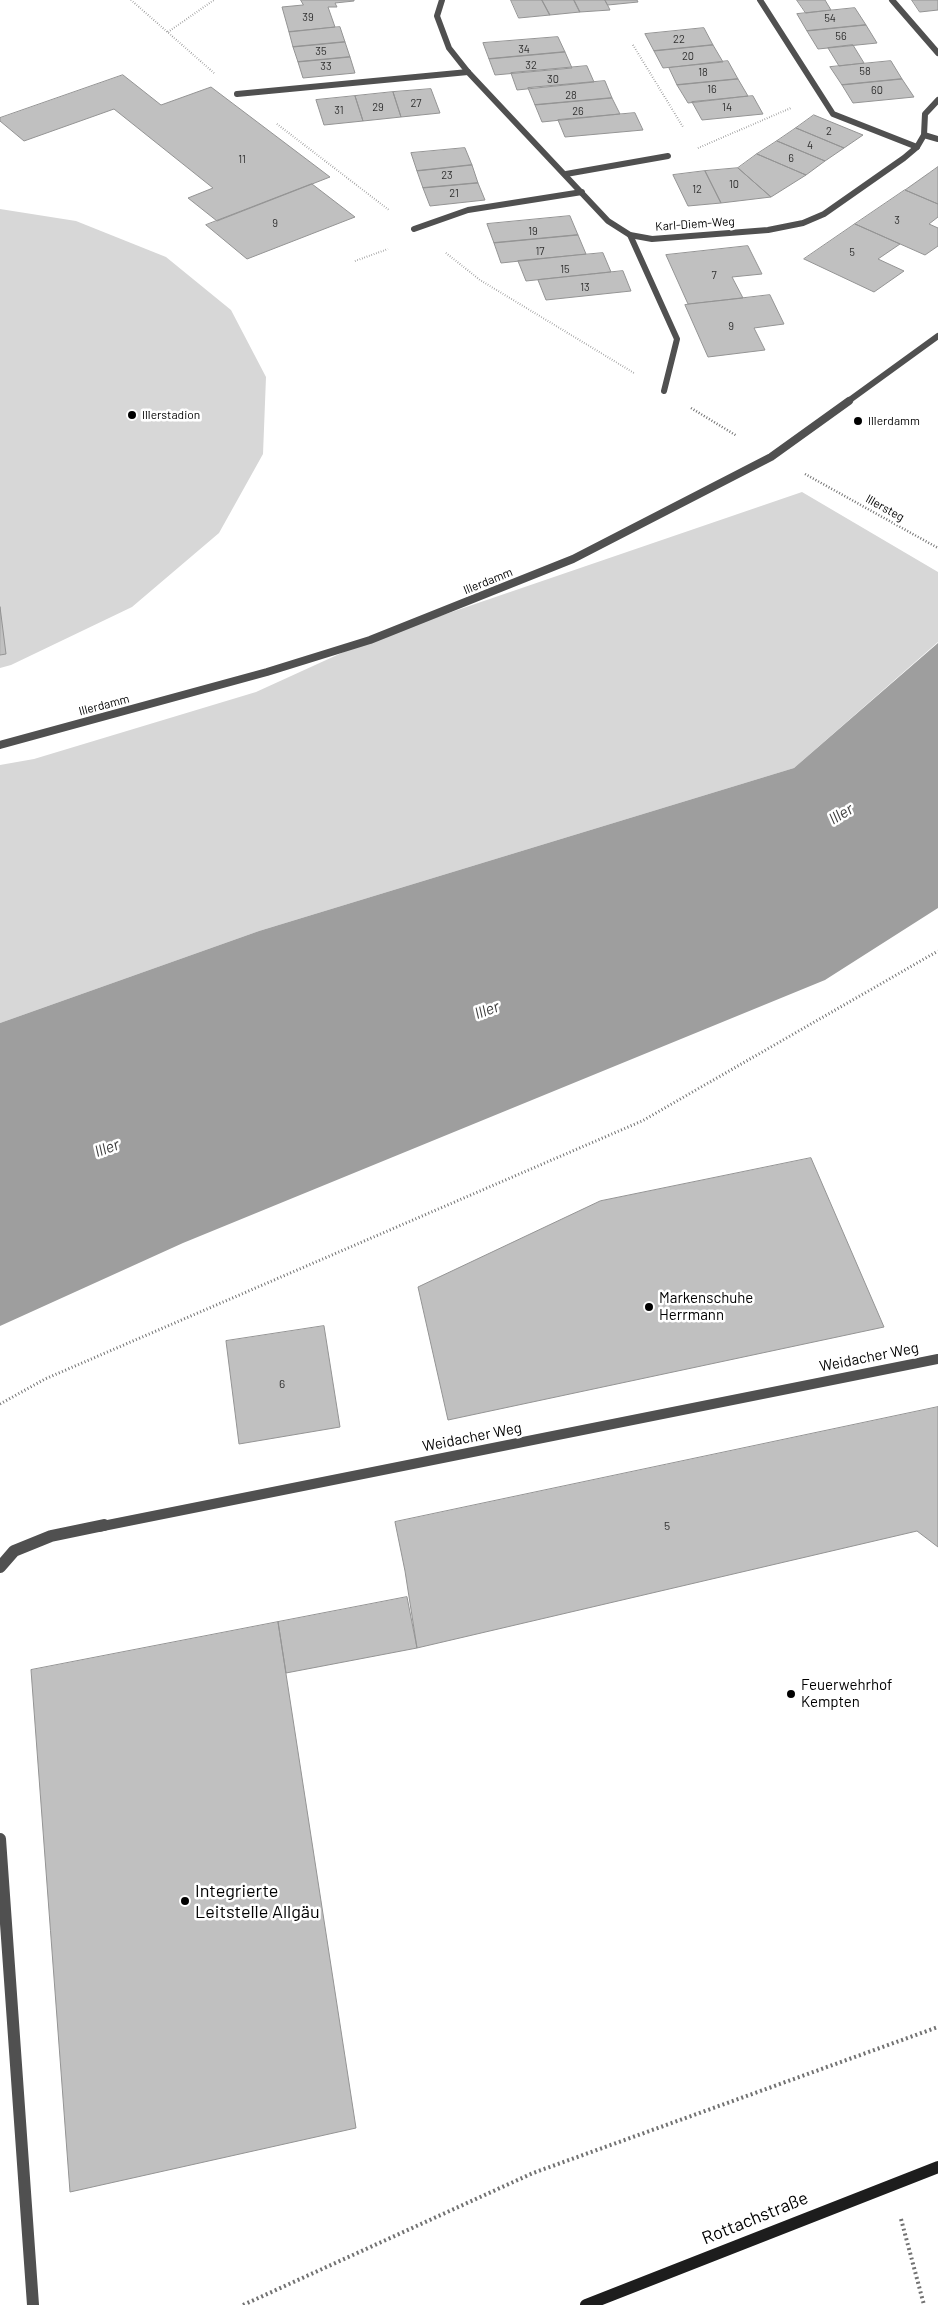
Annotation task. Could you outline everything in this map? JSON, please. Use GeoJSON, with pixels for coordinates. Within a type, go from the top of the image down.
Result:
{"type":"FeatureCollection","features":[{"type":"Feature","properties":{"kind":"street","name":"Karl-Diem-Weg"},"geometry":{"type":"LineString","coordinates":[[442,0],[437,16],[449,48],[468,72],[566,174],[608,221],[630,235],[652,239],[768,230],[803,223],[824,214],[917,147],[924,135],[924,114],[938,100]]}},
{"type":"Feature","properties":{"kind":"street"},"geometry":{"type":"LineString","coordinates":[[760,0],[833,114],[917,147]]}},
{"type":"Feature","properties":{"kind":"street"},"geometry":{"type":"LineString","coordinates":[[892,0],[938,53]]}},
{"type":"Feature","properties":{"kind":"street"},"geometry":{"type":"LineString","coordinates":[[238,94],[468,72]]}},
{"type":"Feature","properties":{"kind":"street"},"geometry":{"type":"LineString","coordinates":[[924,135],[938,139]]}},
{"type":"Feature","properties":{"kind":"street"},"geometry":{"type":"LineString","coordinates":[[566,174],[668,156]]}},
{"type":"Feature","properties":{"kind":"street"},"geometry":{"type":"LineString","coordinates":[[414,229],[468,210],[582,192]]}},
{"type":"Feature","properties":{"kind":"street"},"geometry":{"type":"LineString","coordinates":[[630,235],[676,339],[664,391]]}},
{"type":"Feature","properties":{"kind":"street","name":"Illerdamm"},"geometry":{"type":"LineString","coordinates":[[0,746],[267,672],[370,640],[573,559],[771,457],[938,336]]}},
{"type":"Feature","properties":{"kind":"street","name":"Weidacher Weg"},"geometry":{"type":"LineString","coordinates":[[0,1567],[14,1551],[51,1536],[938,1359]]}},
{"type":"Feature","properties":{"kind":"street"},"geometry":{"type":"LineString","coordinates":[[0,1839],[33,2305]]}},
{"type":"Feature","properties":{"kind":"street","name":"Rottachstraße"},"geometry":{"type":"LineString","coordinates":[[586,2305],[938,2167]]}},
{"type":"Feature","properties":{"kind":"path"},"geometry":{"type":"LineString","coordinates":[[168,32],[214,0]]}},
{"type":"Feature","properties":{"kind":"path"},"geometry":{"type":"LineString","coordinates":[[633,45],[696,149]]}},
{"type":"Feature","properties":{"kind":"path"},"geometry":{"type":"LineString","coordinates":[[668,156],[696,149],[820,94]]}},
{"type":"Feature","properties":{"kind":"path","name":"Illersteg"},"geometry":{"type":"LineString","coordinates":[[823,483],[938,548]]}},
{"type":"Feature","properties":{"kind":"path"},"geometry":{"type":"LineString","coordinates":[[0,1404],[45,1379],[642,1121],[938,951]]}},
{"type":"Feature","properties":{"kind":"path"},"geometry":{"type":"LineString","coordinates":[[243,2305],[533,2173],[938,2027]]}},
{"type":"Feature","properties":{"kind":"path"},"geometry":{"type":"LineString","coordinates":[[892,2184],[924,2305]]}},
{"type":"Feature","properties":{"kind":"shaded area","name":"Illerstadion"},"geometry":{"type":"Polygon","coordinates":[[[0,209],[76,221],[166,257],[231,310],[266,377],[263,454],[219,533],[132,607],[11,665],[0,668],[0,209]]]}},
{"type":"Feature","properties":{"kind":"shaded area"},"geometry":{"type":"Polygon","coordinates":[[[802,492],[938,572],[938,642],[794,768],[259,931],[0,1023],[0,765],[34,759],[256,692],[370,640],[802,492]]]}},
{"type":"Feature","properties":{"kind":"water","name":"Iller"},"geometry":{"type":"Polygon","coordinates":[[[938,643],[938,908],[825,980],[183,1243],[0,1326],[0,1023],[259,931],[794,768],[938,643]]]}},
{"type":"Feature","properties":{"kind":"building"},"geometry":{"type":"Polygon","coordinates":[[[301,0],[354,1],[335,3],[337,7],[328,7],[335,27],[289,32],[282,7],[303,5],[301,0]]]}},
{"type":"Feature","properties":{"kind":"building"},"geometry":{"type":"Polygon","coordinates":[[[511,0],[542,0],[550,15],[519,18],[511,0]]]}},
{"type":"Feature","properties":{"kind":"building"},"geometry":{"type":"Polygon","coordinates":[[[542,0],[574,0],[580,12],[550,15],[542,0]]]}},
{"type":"Feature","properties":{"kind":"building"},"geometry":{"type":"Polygon","coordinates":[[[574,0],[605,0],[610,10],[580,12],[574,0]]]}},
{"type":"Feature","properties":{"kind":"building"},"geometry":{"type":"Polygon","coordinates":[[[605,0],[637,0],[638,2],[608,5],[605,0]]]}},
{"type":"Feature","properties":{"kind":"building"},"geometry":{"type":"Polygon","coordinates":[[[797,0],[825,0],[831,10],[806,13],[797,0]]]}},
{"type":"Feature","properties":{"kind":"building"},"geometry":{"type":"Polygon","coordinates":[[[912,0],[938,0],[938,10],[920,12],[912,0]]]}},
{"type":"Feature","properties":{"kind":"building"},"geometry":{"type":"Polygon","coordinates":[[[855,8],[866,25],[807,31],[797,14],[855,8]]]}},
{"type":"Feature","properties":{"kind":"building"},"geometry":{"type":"Polygon","coordinates":[[[866,25],[877,43],[818,49],[807,31],[866,25]]]}},
{"type":"Feature","properties":{"kind":"building"},"geometry":{"type":"Polygon","coordinates":[[[340,27],[345,42],[293,47],[289,32],[340,27]]]}},
{"type":"Feature","properties":{"kind":"building"},"geometry":{"type":"Polygon","coordinates":[[[704,28],[713,45],[654,51],[645,34],[704,28]]]}},
{"type":"Feature","properties":{"kind":"building"},"geometry":{"type":"Polygon","coordinates":[[[558,37],[565,52],[489,59],[483,43],[558,37]]]}},
{"type":"Feature","properties":{"kind":"building"},"geometry":{"type":"Polygon","coordinates":[[[345,42],[350,57],[298,62],[293,47],[345,42]]]}},
{"type":"Feature","properties":{"kind":"building"},"geometry":{"type":"Polygon","coordinates":[[[713,45],[723,62],[663,68],[654,51],[713,45]]]}},
{"type":"Feature","properties":{"kind":"building"},"geometry":{"type":"Polygon","coordinates":[[[853,45],[864,63],[839,66],[828,48],[853,45]]]}},
{"type":"Feature","properties":{"kind":"building"},"geometry":{"type":"Polygon","coordinates":[[[565,52],[572,68],[495,75],[489,59],[565,52]]]}},
{"type":"Feature","properties":{"kind":"building"},"geometry":{"type":"Polygon","coordinates":[[[350,57],[355,73],[303,78],[298,62],[350,57]]]}},
{"type":"Feature","properties":{"kind":"building"},"geometry":{"type":"Polygon","coordinates":[[[728,61],[738,79],[677,85],[669,68],[728,61]]]}},
{"type":"Feature","properties":{"kind":"building"},"geometry":{"type":"Polygon","coordinates":[[[891,61],[902,79],[842,85],[830,67],[891,61]]]}},
{"type":"Feature","properties":{"kind":"building"},"geometry":{"type":"Polygon","coordinates":[[[587,66],[594,82],[517,90],[511,73],[587,66]]]}},
{"type":"Feature","properties":{"kind":"building"},"geometry":{"type":"Polygon","coordinates":[[[123,75],[161,105],[211,87],[330,177],[217,221],[188,198],[213,188],[114,109],[24,141],[0,121],[0,118],[123,75]]]}},
{"type":"Feature","properties":{"kind":"building"},"geometry":{"type":"Polygon","coordinates":[[[738,79],[748,96],[688,103],[677,85],[738,79]]]}},
{"type":"Feature","properties":{"kind":"building"},"geometry":{"type":"Polygon","coordinates":[[[902,79],[914,97],[853,103],[842,85],[902,79]]]}},
{"type":"Feature","properties":{"kind":"building"},"geometry":{"type":"Polygon","coordinates":[[[605,81],[612,98],[535,105],[528,88],[605,81]]]}},
{"type":"Feature","properties":{"kind":"building"},"geometry":{"type":"Polygon","coordinates":[[[431,89],[440,113],[401,117],[393,92],[431,89]]]}},
{"type":"Feature","properties":{"kind":"building"},"geometry":{"type":"Polygon","coordinates":[[[393,92],[401,117],[363,121],[355,96],[393,92]]]}},
{"type":"Feature","properties":{"kind":"building"},"geometry":{"type":"Polygon","coordinates":[[[355,96],[363,121],[324,125],[316,100],[355,96]]]}},
{"type":"Feature","properties":{"kind":"building"},"geometry":{"type":"Polygon","coordinates":[[[753,96],[763,114],[702,120],[692,102],[753,96]]]}},
{"type":"Feature","properties":{"kind":"building"},"geometry":{"type":"Polygon","coordinates":[[[612,98],[620,114],[542,122],[535,105],[612,98]]]}},
{"type":"Feature","properties":{"kind":"building"},"geometry":{"type":"Polygon","coordinates":[[[635,113],[643,130],[565,137],[558,120],[635,113]]]}},
{"type":"Feature","properties":{"kind":"building"},"geometry":{"type":"Polygon","coordinates":[[[814,115],[863,135],[844,148],[796,128],[814,115]]]}},
{"type":"Feature","properties":{"kind":"building"},"geometry":{"type":"Polygon","coordinates":[[[796,128],[844,148],[825,161],[777,141],[796,128]]]}},
{"type":"Feature","properties":{"kind":"building"},"geometry":{"type":"Polygon","coordinates":[[[777,141],[825,161],[806,175],[757,154],[777,141]]]}},
{"type":"Feature","properties":{"kind":"building"},"geometry":{"type":"Polygon","coordinates":[[[465,148],[472,165],[417,171],[411,153],[465,148]]]}},
{"type":"Feature","properties":{"kind":"building"},"geometry":{"type":"Polygon","coordinates":[[[757,154],[806,175],[771,197],[738,168],[757,154]]]}},
{"type":"Feature","properties":{"kind":"building"},"geometry":{"type":"Polygon","coordinates":[[[472,165],[478,183],[423,188],[417,171],[472,165]]]}},
{"type":"Feature","properties":{"kind":"building"},"geometry":{"type":"Polygon","coordinates":[[[938,167],[938,204],[905,190],[929,173],[938,167]]]}},
{"type":"Feature","properties":{"kind":"building"},"geometry":{"type":"Polygon","coordinates":[[[738,168],[771,197],[721,203],[705,171],[738,168]]]}},
{"type":"Feature","properties":{"kind":"building"},"geometry":{"type":"Polygon","coordinates":[[[705,171],[721,203],[688,206],[673,175],[705,171]]]}},
{"type":"Feature","properties":{"kind":"building"},"geometry":{"type":"Polygon","coordinates":[[[478,183],[485,200],[430,206],[423,188],[478,183]]]}},
{"type":"Feature","properties":{"kind":"building"},"geometry":{"type":"Polygon","coordinates":[[[312,184],[355,217],[247,259],[206,225],[312,184]]]}},
{"type":"Feature","properties":{"kind":"building"},"geometry":{"type":"Polygon","coordinates":[[[905,190],[938,204],[938,217],[929,224],[938,228],[938,246],[925,255],[855,224],[905,190]]]}},
{"type":"Feature","properties":{"kind":"building"},"geometry":{"type":"Polygon","coordinates":[[[570,216],[578,235],[494,243],[487,224],[570,216]]]}},
{"type":"Feature","properties":{"kind":"building"},"geometry":{"type":"Polygon","coordinates":[[[855,224],[900,244],[878,259],[904,271],[874,292],[804,259],[855,224]]]}},
{"type":"Feature","properties":{"kind":"building"},"geometry":{"type":"Polygon","coordinates":[[[578,235],[586,254],[501,263],[494,243],[578,235]]]}},
{"type":"Feature","properties":{"kind":"building"},"geometry":{"type":"Polygon","coordinates":[[[748,246],[762,274],[732,277],[743,298],[688,304],[666,255],[748,246]]]}},
{"type":"Feature","properties":{"kind":"building"},"geometry":{"type":"Polygon","coordinates":[[[603,253],[611,272],[526,281],[518,261],[603,253]]]}},
{"type":"Feature","properties":{"kind":"building"},"geometry":{"type":"Polygon","coordinates":[[[623,271],[631,291],[546,300],[538,280],[623,271]]]}},
{"type":"Feature","properties":{"kind":"building"},"geometry":{"type":"Polygon","coordinates":[[[770,295],[784,324],[754,328],[765,350],[708,357],[685,305],[770,295]]]}},
{"type":"Feature","properties":{"kind":"building"},"geometry":{"type":"Polygon","coordinates":[[[0,607],[6,654],[0,655],[0,607]]]}},
{"type":"Feature","properties":{"kind":"building","name":"Markenschuhe Herrmann"},"geometry":{"type":"Polygon","coordinates":[[[811,1158],[884,1327],[448,1420],[418,1287],[600,1201],[811,1158]]]}},
{"type":"Feature","properties":{"kind":"building"},"geometry":{"type":"Polygon","coordinates":[[[324,1326],[340,1427],[239,1444],[226,1341],[324,1326]]]}},
{"type":"Feature","properties":{"kind":"building"},"geometry":{"type":"Polygon","coordinates":[[[938,1407],[938,1547],[917,1531],[417,1648],[395,1522],[938,1407]]]}},
{"type":"Feature","properties":{"kind":"building"},"geometry":{"type":"Polygon","coordinates":[[[407,1597],[417,1648],[286,1673],[278,1622],[407,1597]]]}},
{"type":"Feature","properties":{"kind":"building","name":"Integrierte Leitstelle Allgäu"},"geometry":{"type":"Polygon","coordinates":[[[278,1622],[356,2128],[70,2192],[31,1670],[278,1622]]]}},
{"type":"Feature","properties":{"kind":"place","name":"Illerstadion"},"geometry":{"type":"Point","coordinates":[132,415]}},
{"type":"Feature","properties":{"kind":"place","name":"Illerdamm"},"geometry":{"type":"Point","coordinates":[858,421]}},
{"type":"Feature","properties":{"kind":"place","name":"Markenschuhe Herrmann"},"geometry":{"type":"Point","coordinates":[649,1307]}},
{"type":"Feature","properties":{"kind":"place","name":"Feuerwehrhof Kempten"},"geometry":{"type":"Point","coordinates":[791,1694]}},
{"type":"Feature","properties":{"kind":"place","name":"Integrierte Leitstelle Allgäu"},"geometry":{"type":"Point","coordinates":[185,1901]}}]}
